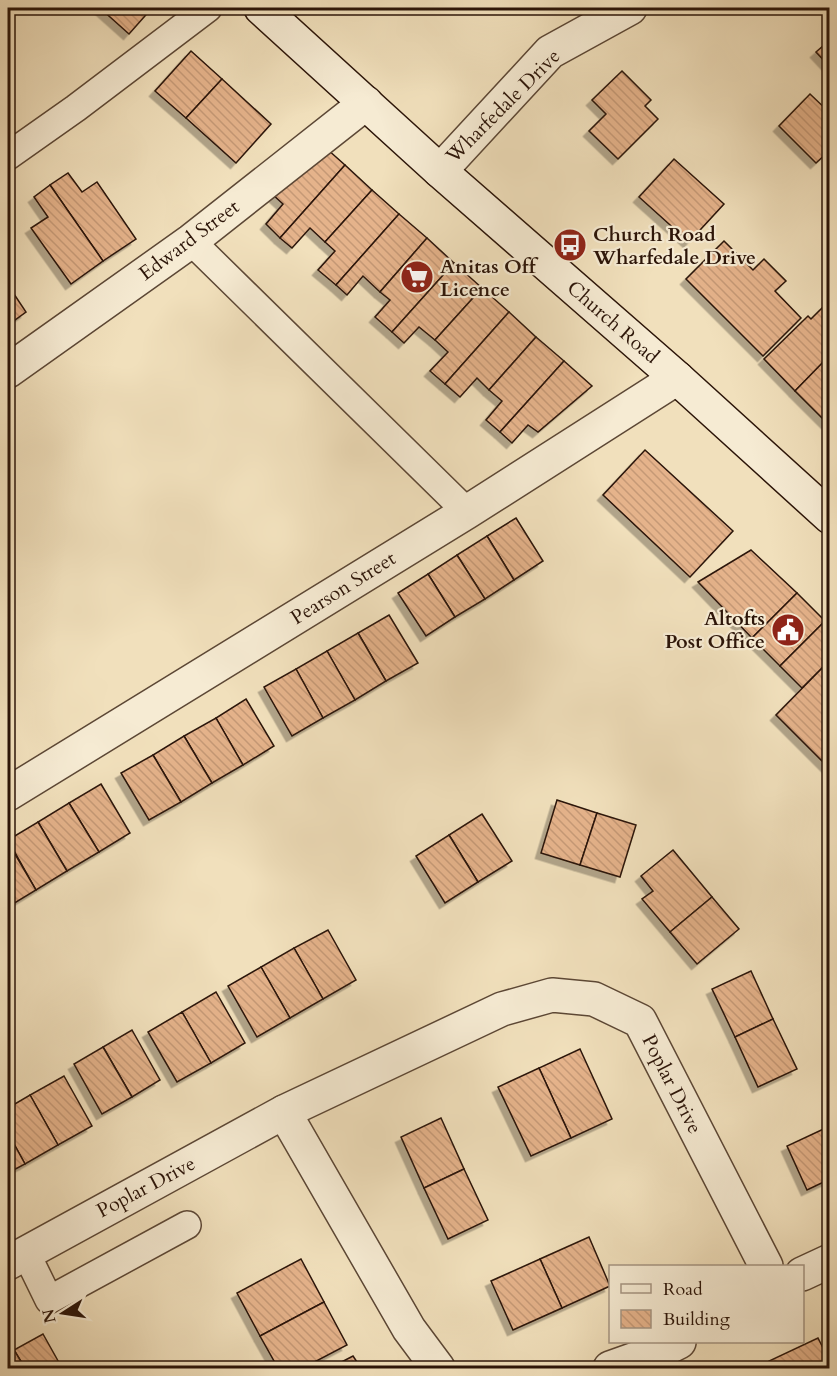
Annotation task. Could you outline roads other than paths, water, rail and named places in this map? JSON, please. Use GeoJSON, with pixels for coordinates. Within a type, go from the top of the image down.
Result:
{"type":"FeatureCollection","features":[{"type":"Feature","properties":{"kind":"street","name":"Church Road"},"geometry":{"type":"LineString","coordinates":[[261,8],[440,171],[677,378],[830,517]]}},
{"type":"Feature","properties":{"kind":"street","name":"Wharfedale Drive"},"geometry":{"type":"LineString","coordinates":[[440,171],[550,52],[630,8]]}},
{"type":"Feature","properties":{"kind":"street","name":"Edward Street"},"geometry":{"type":"LineString","coordinates":[[8,371],[191,241],[366,103]]}},
{"type":"Feature","properties":{"kind":"street","name":"Pearson Street"},"geometry":{"type":"LineString","coordinates":[[8,794],[467,512],[677,378]]}},
{"type":"Feature","properties":{"kind":"street","name":"Poplar Drive"},"geometry":{"type":"LineString","coordinates":[[17,1258],[284,1112],[502,1009],[552,995],[594,999],[640,1021],[765,1265]]}},
{"type":"Feature","properties":{"kind":"street"},"geometry":{"type":"LineString","coordinates":[[284,1112],[409,1329],[438,1368]]}},
{"type":"Feature","properties":{"kind":"street"},"geometry":{"type":"LineString","coordinates":[[804,1273],[830,1261]]}},
{"type":"Feature","properties":{"kind":"street"},"geometry":{"type":"LineString","coordinates":[[610,1368],[675,1352]]}},
{"type":"Feature","properties":{"kind":"lane"},"geometry":{"type":"LineString","coordinates":[[8,156],[76,108],[208,8]]}},
{"type":"Feature","properties":{"kind":"lane"},"geometry":{"type":"LineString","coordinates":[[191,241],[467,512]]}},
{"type":"Feature","properties":{"kind":"lane"},"geometry":{"type":"LineString","coordinates":[[17,1258],[49,1300],[187,1225]]}},
{"type":"Feature","properties":{"kind":"place","name":"Church Road Wharfedale Drive"},"geometry":{"type":"Point","coordinates":[570,245]}},
{"type":"Feature","properties":{"kind":"place","name":"Anitas Off Licence"},"geometry":{"type":"Point","coordinates":[417,277]}},
{"type":"Feature","properties":{"kind":"place","name":"Altofts Post Office"},"geometry":{"type":"Point","coordinates":[788,630]}}]}
